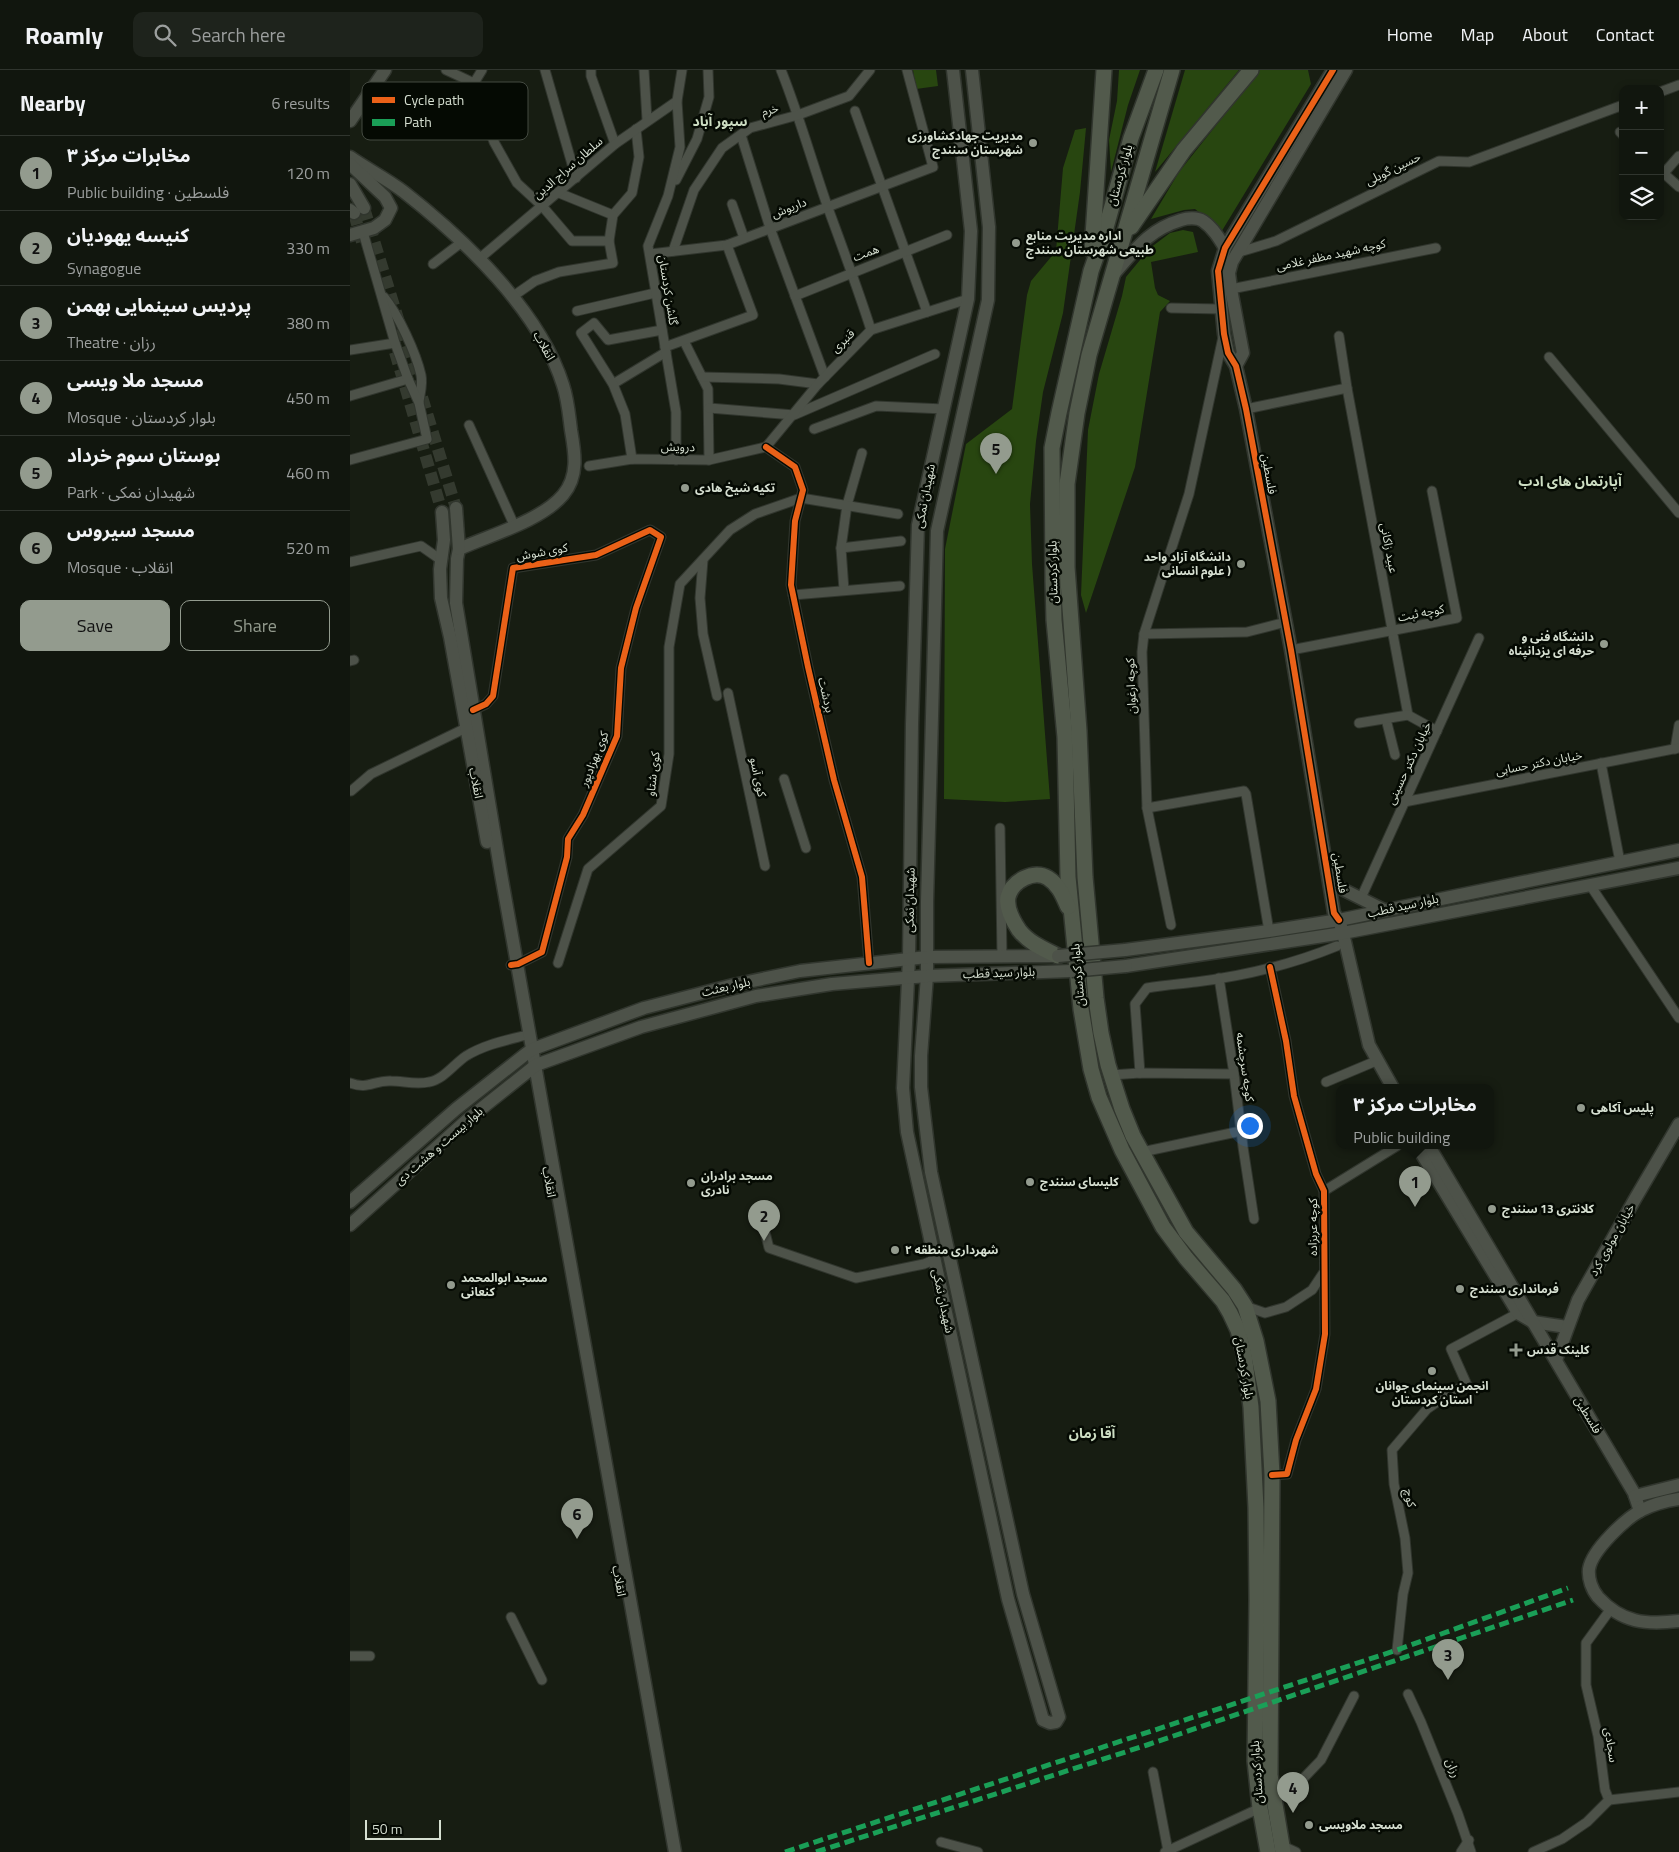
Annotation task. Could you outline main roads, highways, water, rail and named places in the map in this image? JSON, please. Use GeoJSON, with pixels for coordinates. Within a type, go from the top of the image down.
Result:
{"type":"FeatureCollection","features":[{"type":"Feature","properties":{"kind":"main road"},"geometry":{"type":"LineString","coordinates":[[377,82],[385,70]]}},
{"type":"Feature","properties":{"kind":"main road","name":"شهیدان نمکی"},"geometry":{"type":"LineString","coordinates":[[953,70],[971,231],[968,299],[918,525],[911,794],[909,978],[903,1088],[907,1132],[1008,1599],[1043,1720],[1054,1723],[1059,1717],[1023,1594],[931,1172],[921,1087],[920,1056],[927,976],[937,531],[988,300],[989,227],[972,70]]}},
{"type":"Feature","properties":{"kind":"main road"},"geometry":{"type":"LineString","coordinates":[[1091,271],[1104,70]]}},
{"type":"Feature","properties":{"kind":"main road","name":"بلوار کردستان"},"geometry":{"type":"LineString","coordinates":[[1156,70],[1131,138],[1105,232],[1091,271],[1052,448],[1054,620],[1065,737],[1068,877],[1075,965],[1081,1009],[1091,1069],[1107,1119],[1164,1227],[1186,1258],[1223,1301],[1230,1313],[1238,1330],[1244,1354],[1251,1406],[1254,1458],[1257,1573],[1255,1761],[1260,1808],[1268,1852]]}},
{"type":"Feature","properties":{"kind":"main road","name":"بلوار کردستان"},"geometry":{"type":"LineString","coordinates":[[1172,70],[1089,355],[1077,413],[1067,484],[1068,582],[1079,731],[1085,877],[1101,1033],[1108,1065],[1122,1109],[1142,1152],[1186,1232],[1234,1289],[1245,1306],[1256,1341],[1268,1401],[1272,1474],[1272,1674],[1270,1722],[1272,1784],[1287,1850]]}},
{"type":"Feature","properties":{"kind":"main road"},"geometry":{"type":"LineString","coordinates":[[1124,238],[1184,150],[1251,70]]}},
{"type":"Feature","properties":{"kind":"main road","name":"فلسطین"},"geometry":{"type":"LineString","coordinates":[[1333,70],[1218,271],[1220,309],[1224,334],[1228,353],[1236,366],[1246,409],[1291,650],[1338,938]]}},
{"type":"Feature","properties":{"kind":"main road","name":"فلسطین"},"geometry":{"type":"LineString","coordinates":[[1236,366],[1243,353],[1231,289],[1229,273],[1232,262],[1230,250],[1346,70]]}},
{"type":"Feature","properties":{"kind":"main road"},"geometry":{"type":"LineString","coordinates":[[350,121],[362,104]]}},
{"type":"Feature","properties":{"kind":"main road","name":"انقلاب"},"geometry":{"type":"LineString","coordinates":[[350,157],[403,192],[480,259],[526,315],[547,348],[563,385],[575,453],[573,476],[569,486],[551,506],[515,527],[460,549]]}},
{"type":"Feature","properties":{"kind":"main road"},"geometry":{"type":"LineString","coordinates":[[350,164],[385,197],[391,208],[386,220],[374,228],[350,235]]}},
{"type":"Feature","properties":{"kind":"main road"},"geometry":{"type":"LineString","coordinates":[[350,184],[356,210]]}},
{"type":"Feature","properties":{"kind":"main road"},"geometry":{"type":"LineString","coordinates":[[1111,276],[1147,236],[1167,224],[1187,218],[1202,219],[1216,232],[1230,250]]}},
{"type":"Feature","properties":{"kind":"main road"},"geometry":{"type":"LineString","coordinates":[[1124,238],[1147,236]]}},
{"type":"Feature","properties":{"kind":"main road","name":"انقلاب"},"geometry":{"type":"LineString","coordinates":[[456,508],[460,549],[457,559],[456,603],[473,710],[470,726]]}},
{"type":"Feature","properties":{"kind":"main road","name":"انقلاب"},"geometry":{"type":"LineString","coordinates":[[442,512],[444,540],[441,560],[441,598],[470,726],[675,1852]]}},
{"type":"Feature","properties":{"kind":"main road"},"geometry":{"type":"LineString","coordinates":[[911,794],[930,794]]}},
{"type":"Feature","properties":{"kind":"main road","name":"بلوار سید قطب"},"geometry":{"type":"LineString","coordinates":[[927,957],[1058,956],[1125,950],[1269,931],[1384,910],[1679,850]]}},
{"type":"Feature","properties":{"kind":"main road","name":"بلوار سید قطب"},"geometry":{"type":"LineString","coordinates":[[927,976],[1075,965],[1126,966],[1338,938],[1679,868]]}},
{"type":"Feature","properties":{"kind":"main road"},"geometry":{"type":"LineString","coordinates":[[1058,956],[1032,943],[1020,930],[1008,907],[1008,896],[1014,885],[1023,878],[1035,875],[1047,878],[1059,888],[1072,914]]}},
{"type":"Feature","properties":{"kind":"main road"},"geometry":{"type":"LineString","coordinates":[[1330,883],[1384,910]]}},
{"type":"Feature","properties":{"kind":"main road"},"geometry":{"type":"LineString","coordinates":[[1338,938],[1381,1084]]}},
{"type":"Feature","properties":{"kind":"main road","name":"بلوار بعثت"},"geometry":{"type":"LineString","coordinates":[[530,1051],[644,1008],[733,984],[800,971],[927,957]]}},
{"type":"Feature","properties":{"kind":"main road"},"geometry":{"type":"LineString","coordinates":[[1075,965],[1093,961]]}},
{"type":"Feature","properties":{"kind":"main road","name":"انقلاب"},"geometry":{"type":"LineString","coordinates":[[514,965],[524,1036],[530,1051]]}},
{"type":"Feature","properties":{"kind":"main road","name":"بلوار بعثت"},"geometry":{"type":"LineString","coordinates":[[533,1068],[641,1027],[756,996],[832,984],[927,976]]}},
{"type":"Feature","properties":{"kind":"main road","name":"بلوار بیست و هشت دی"},"geometry":{"type":"LineString","coordinates":[[354,1199],[456,1109],[530,1051]]}},
{"type":"Feature","properties":{"kind":"main road"},"geometry":{"type":"LineString","coordinates":[[1373,1062],[1389,1084]]}},
{"type":"Feature","properties":{"kind":"main road","name":"انقلاب"},"geometry":{"type":"LineString","coordinates":[[533,1068],[667,1852]]}},
{"type":"Feature","properties":{"kind":"main road","name":"بلوار بیست و هشت دی"},"geometry":{"type":"LineString","coordinates":[[350,1225],[466,1120],[533,1068]]}},
{"type":"Feature","properties":{"kind":"main road","name":"خیابان مولوی کرد"},"geometry":{"type":"LineString","coordinates":[[1556,1360],[1584,1288],[1679,1124]]}},
{"type":"Feature","properties":{"kind":"main road","name":"فلسطین"},"geometry":{"type":"LineString","coordinates":[[1419,1149],[1522,1311],[1533,1322],[1636,1496],[1640,1511]]}},
{"type":"Feature","properties":{"kind":"main road","name":"فلسطین"},"geometry":{"type":"LineString","coordinates":[[1431,1149],[1522,1311]]}},
{"type":"Feature","properties":{"kind":"main road"},"geometry":{"type":"LineString","coordinates":[[354,1199],[368,1209]]}},
{"type":"Feature","properties":{"kind":"main road"},"geometry":{"type":"LineString","coordinates":[[934,1260],[950,1254]]}},
{"type":"Feature","properties":{"kind":"main road"},"geometry":{"type":"LineString","coordinates":[[1533,1322],[1568,1327]]}},
{"type":"Feature","properties":{"kind":"main road"},"geometry":{"type":"LineString","coordinates":[[1636,1496],[1679,1485]]}},
{"type":"Feature","properties":{"kind":"main road"},"geometry":{"type":"LineString","coordinates":[[1679,1498],[1657,1503],[1640,1511],[1602,1544],[1589,1568],[1594,1592],[1610,1610],[1637,1620],[1654,1622],[1679,1621]]}},
{"type":"Feature","properties":{"kind":"main road"},"geometry":{"type":"LineString","coordinates":[[1008,1599],[1023,1594]]}},
{"type":"Feature","properties":{"kind":"tunnel"},"geometry":{"type":"LineString","coordinates":[[364,208],[456,508]]}},
{"type":"Feature","properties":{"kind":"tunnel"},"geometry":{"type":"LineString","coordinates":[[354,213],[362,242]]}},
{"type":"Feature","properties":{"kind":"tunnel"},"geometry":{"type":"LineString","coordinates":[[395,352],[442,512]]}},
{"type":"Feature","properties":{"kind":"place","name":"مدیریت جهادکشاورزی شهرستان سنندج"},"geometry":{"type":"Point","coordinates":[1033,143]}},
{"type":"Feature","properties":{"kind":"place","name":"اداره مدیریت منابع طبیعی شهرستان سنندج"},"geometry":{"type":"Point","coordinates":[1016,243]}},
{"type":"Feature","properties":{"kind":"place","name":"بوستان سوم خرداد"},"geometry":{"type":"Point","coordinates":[996,474]}},
{"type":"Feature","properties":{"kind":"place","name":"تکیه شیخ هادی"},"geometry":{"type":"Point","coordinates":[685,488]}},
{"type":"Feature","properties":{"kind":"place","name":"دانشگاه آزاد واحد علوم انسانی )"},"geometry":{"type":"Point","coordinates":[1241,564]}},
{"type":"Feature","properties":{"kind":"place","name":"دانشگاه فنی و حرفه ای یزدانپناه"},"geometry":{"type":"Point","coordinates":[1604,644]}},
{"type":"Feature","properties":{"kind":"place","name":"پلیس آکاهی"},"geometry":{"type":"Point","coordinates":[1581,1108]}},
{"type":"Feature","properties":{"kind":"place","name":"کلیسای سنندج"},"geometry":{"type":"Point","coordinates":[1030,1182]}},
{"type":"Feature","properties":{"kind":"place","name":"مسجد برادران نادری"},"geometry":{"type":"Point","coordinates":[691,1183]}},
{"type":"Feature","properties":{"kind":"place","name":"مخابرات مرکز ۳"},"geometry":{"type":"Point","coordinates":[1415,1207]}},
{"type":"Feature","properties":{"kind":"place","name":"کلانتری 13 سنندج"},"geometry":{"type":"Point","coordinates":[1492,1209]}},
{"type":"Feature","properties":{"kind":"place","name":"کنیسه یهودیان"},"geometry":{"type":"Point","coordinates":[764,1241]}},
{"type":"Feature","properties":{"kind":"place","name":"شهرداری منطقه ۲"},"geometry":{"type":"Point","coordinates":[895,1250]}},
{"type":"Feature","properties":{"kind":"place","name":"مسجد ابوالمحمد کنعانی"},"geometry":{"type":"Point","coordinates":[451,1285]}},
{"type":"Feature","properties":{"kind":"place","name":"فرمانداری سنندج"},"geometry":{"type":"Point","coordinates":[1460,1289]}},
{"type":"Feature","properties":{"kind":"place","name":"کلینک قدس"},"geometry":{"type":"Point","coordinates":[1516,1350]}},
{"type":"Feature","properties":{"kind":"place","name":"انجمن سینمای جوانان استان کردستان"},"geometry":{"type":"Point","coordinates":[1432,1371]}},
{"type":"Feature","properties":{"kind":"place","name":"مسجد سیروس"},"geometry":{"type":"Point","coordinates":[577,1539]}},
{"type":"Feature","properties":{"kind":"place","name":"پردیس سینمایی بهمن"},"geometry":{"type":"Point","coordinates":[1448,1680]}},
{"type":"Feature","properties":{"kind":"place","name":"مسجد ملا ویسی"},"geometry":{"type":"Point","coordinates":[1293,1813]}},
{"type":"Feature","properties":{"kind":"place","name":"مسجد ملاویسی"},"geometry":{"type":"Point","coordinates":[1309,1825]}},
{"type":"Feature","properties":{"kind":"district","name":"سپور آباد"},"geometry":{"type":"Point","coordinates":[720,121]}},
{"type":"Feature","properties":{"kind":"district","name":"آپارتمان های ادب"},"geometry":{"type":"Point","coordinates":[1570,481]}},
{"type":"Feature","properties":{"kind":"district","name":"آقا زمان"},"geometry":{"type":"Point","coordinates":[1092,1433]}}]}
